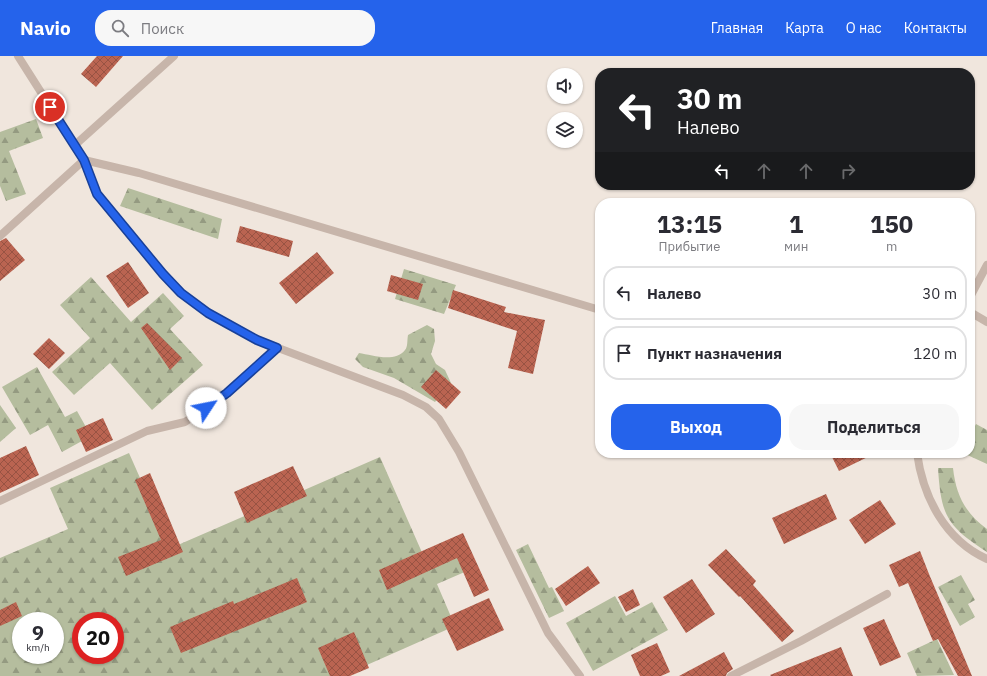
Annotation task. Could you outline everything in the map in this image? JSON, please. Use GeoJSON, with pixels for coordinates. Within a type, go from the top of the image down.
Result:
{"type":"FeatureCollection","features":[{"type":"Feature","properties":{"kind":"lane"},"geometry":{"type":"LineString","coordinates":[[18,56],[84,160],[97,194],[144,253],[181,293],[208,313],[257,340],[403,395],[426,407],[439,420],[459,452],[548,633],[580,676]]}},
{"type":"Feature","properties":{"kind":"lane"},"geometry":{"type":"LineString","coordinates":[[74,145],[174,56]]}},
{"type":"Feature","properties":{"kind":"lane"},"geometry":{"type":"LineString","coordinates":[[0,236],[84,160]]}},
{"type":"Feature","properties":{"kind":"lane"},"geometry":{"type":"LineString","coordinates":[[84,160],[139,173],[595,309]]}},
{"type":"Feature","properties":{"kind":"lane"},"geometry":{"type":"LineString","coordinates":[[975,290],[984,277],[987,265]]}},
{"type":"Feature","properties":{"kind":"lane"},"geometry":{"type":"LineString","coordinates":[[975,315],[987,322]]}},
{"type":"Feature","properties":{"kind":"lane"},"geometry":{"type":"LineString","coordinates":[[0,501],[147,431],[185,422],[227,393],[277,348]]}},
{"type":"Feature","properties":{"kind":"lane"},"geometry":{"type":"LineString","coordinates":[[918,458],[920,472],[935,512],[954,536],[975,554],[987,559]]}},
{"type":"Feature","properties":{"kind":"lane"},"geometry":{"type":"LineString","coordinates":[[731,676],[801,641],[887,594]]}},
{"type":"Feature","properties":{"kind":"green space"},"geometry":{"type":"Polygon","coordinates":[[[36,119],[43,138],[9,151],[26,194],[6,201],[0,186],[0,132],[36,119]]]}},
{"type":"Feature","properties":{"kind":"green space"},"geometry":{"type":"Polygon","coordinates":[[[128,188],[222,219],[218,239],[120,206],[128,188]]]}},
{"type":"Feature","properties":{"kind":"green space"},"geometry":{"type":"Polygon","coordinates":[[[404,269],[456,285],[444,314],[395,299],[404,269]]]}},
{"type":"Feature","properties":{"kind":"green space"},"geometry":{"type":"Polygon","coordinates":[[[91,277],[131,322],[163,293],[184,316],[170,329],[203,365],[152,410],[110,363],[74,395],[52,372],[90,338],[60,305],[91,277]]]}},
{"type":"Feature","properties":{"kind":"green space"},"geometry":{"type":"Polygon","coordinates":[[[427,325],[434,329],[435,341],[431,354],[436,364],[445,370],[451,383],[435,402],[394,378],[363,367],[355,359],[359,353],[383,357],[401,354],[407,347],[408,335],[427,325]]]}},
{"type":"Feature","properties":{"kind":"green space"},"geometry":{"type":"Polygon","coordinates":[[[37,367],[65,417],[77,411],[91,436],[62,452],[48,425],[30,435],[2,387],[37,367]]]}},
{"type":"Feature","properties":{"kind":"green space"},"geometry":{"type":"Polygon","coordinates":[[[0,405],[16,428],[0,442],[0,405]]]}},
{"type":"Feature","properties":{"kind":"green space"},"geometry":{"type":"Polygon","coordinates":[[[976,424],[987,430],[987,464],[974,458],[976,424]]]}},
{"type":"Feature","properties":{"kind":"green space"},"geometry":{"type":"Polygon","coordinates":[[[129,453],[171,548],[380,457],[424,557],[455,543],[467,571],[437,584],[455,626],[342,676],[0,676],[0,558],[68,529],[50,488],[129,453]]]}},
{"type":"Feature","properties":{"kind":"green space"},"geometry":{"type":"Polygon","coordinates":[[[938,468],[953,468],[956,487],[963,503],[973,517],[987,529],[987,552],[963,535],[949,518],[944,509],[941,498],[938,468]]]}},
{"type":"Feature","properties":{"kind":"green space"},"geometry":{"type":"Polygon","coordinates":[[[528,544],[549,588],[552,587],[564,611],[549,618],[516,550],[528,544]]]}},
{"type":"Feature","properties":{"kind":"green space"},"geometry":{"type":"Polygon","coordinates":[[[961,575],[975,600],[968,604],[975,617],[960,626],[938,587],[961,575]]]}},
{"type":"Feature","properties":{"kind":"green space"},"geometry":{"type":"Polygon","coordinates":[[[615,596],[626,616],[652,602],[668,630],[593,671],[566,623],[615,596]]]}},
{"type":"Feature","properties":{"kind":"green space"},"geometry":{"type":"Polygon","coordinates":[[[937,639],[954,675],[917,676],[907,653],[937,639]]]}},
{"type":"Feature","properties":{"kind":"building"},"geometry":{"type":"Polygon","coordinates":[[[97,56],[123,56],[96,87],[81,74],[97,56]]]}},
{"type":"Feature","properties":{"kind":"building"},"geometry":{"type":"Polygon","coordinates":[[[240,226],[293,241],[289,257],[236,242],[240,226]]]}},
{"type":"Feature","properties":{"kind":"building"},"geometry":{"type":"Polygon","coordinates":[[[6,238],[25,260],[0,281],[0,241],[6,238]]]}},
{"type":"Feature","properties":{"kind":"building"},"geometry":{"type":"Polygon","coordinates":[[[317,252],[334,273],[296,304],[279,283],[317,252]]]}},
{"type":"Feature","properties":{"kind":"building"},"geometry":{"type":"Polygon","coordinates":[[[128,262],[149,293],[128,308],[106,276],[128,262]]]}},
{"type":"Feature","properties":{"kind":"building"},"geometry":{"type":"Polygon","coordinates":[[[391,275],[423,284],[418,300],[387,291],[391,275]]]}},
{"type":"Feature","properties":{"kind":"building"},"geometry":{"type":"Polygon","coordinates":[[[453,290],[506,307],[504,312],[545,320],[533,374],[508,368],[517,331],[448,308],[453,290]]]}},
{"type":"Feature","properties":{"kind":"building"},"geometry":{"type":"Polygon","coordinates":[[[147,323],[182,358],[170,370],[141,328],[147,323]]]}},
{"type":"Feature","properties":{"kind":"building"},"geometry":{"type":"Polygon","coordinates":[[[49,338],[65,353],[49,369],[33,354],[49,338]]]}},
{"type":"Feature","properties":{"kind":"building"},"geometry":{"type":"Polygon","coordinates":[[[436,370],[461,392],[446,409],[421,387],[436,370]]]}},
{"type":"Feature","properties":{"kind":"building"},"geometry":{"type":"Polygon","coordinates":[[[103,418],[113,440],[86,452],[76,430],[103,418]]]}},
{"type":"Feature","properties":{"kind":"building"},"geometry":{"type":"Polygon","coordinates":[[[26,446],[39,475],[0,493],[0,458],[26,446]]]}},
{"type":"Feature","properties":{"kind":"building"},"geometry":{"type":"Polygon","coordinates":[[[832,458],[866,458],[839,471],[832,458]]]}},
{"type":"Feature","properties":{"kind":"building"},"geometry":{"type":"Polygon","coordinates":[[[293,466],[307,496],[247,523],[234,492],[293,466]]]}},
{"type":"Feature","properties":{"kind":"building"},"geometry":{"type":"Polygon","coordinates":[[[150,473],[183,552],[126,576],[118,557],[161,540],[135,480],[150,473]]]}},
{"type":"Feature","properties":{"kind":"building"},"geometry":{"type":"Polygon","coordinates":[[[826,494],[837,519],[784,544],[772,518],[826,494]]]}},
{"type":"Feature","properties":{"kind":"building"},"geometry":{"type":"Polygon","coordinates":[[[880,500],[896,524],[865,544],[849,520],[880,500]]]}},
{"type":"Feature","properties":{"kind":"building"},"geometry":{"type":"Polygon","coordinates":[[[463,533],[489,590],[474,597],[457,558],[387,590],[379,570],[463,533]]]}},
{"type":"Feature","properties":{"kind":"building"},"geometry":{"type":"Polygon","coordinates":[[[726,549],[756,581],[753,585],[794,631],[782,642],[740,596],[739,597],[708,565],[726,549]]]}},
{"type":"Feature","properties":{"kind":"building"},"geometry":{"type":"Polygon","coordinates":[[[920,551],[972,676],[958,676],[938,639],[933,641],[908,583],[899,587],[889,565],[920,551]]]}},
{"type":"Feature","properties":{"kind":"building"},"geometry":{"type":"Polygon","coordinates":[[[588,566],[600,583],[566,606],[555,589],[588,566]]]}},
{"type":"Feature","properties":{"kind":"building"},"geometry":{"type":"Polygon","coordinates":[[[297,578],[307,602],[181,653],[170,627],[233,601],[234,604],[297,578]]]}},
{"type":"Feature","properties":{"kind":"building"},"geometry":{"type":"Polygon","coordinates":[[[692,579],[715,614],[686,633],[663,597],[692,579]]]}},
{"type":"Feature","properties":{"kind":"building"},"geometry":{"type":"Polygon","coordinates":[[[633,589],[640,605],[626,612],[618,597],[633,589]]]}},
{"type":"Feature","properties":{"kind":"building"},"geometry":{"type":"Polygon","coordinates":[[[489,598],[504,630],[457,651],[442,619],[489,598]]]}},
{"type":"Feature","properties":{"kind":"building"},"geometry":{"type":"Polygon","coordinates":[[[16,602],[20,612],[12,612],[12,621],[0,626],[0,610],[16,602]]]}},
{"type":"Feature","properties":{"kind":"building"},"geometry":{"type":"Polygon","coordinates":[[[884,619],[901,657],[880,666],[863,628],[884,619]]]}},
{"type":"Feature","properties":{"kind":"building"},"geometry":{"type":"Polygon","coordinates":[[[354,632],[369,668],[350,676],[330,676],[318,648],[354,632]]]}},
{"type":"Feature","properties":{"kind":"building"},"geometry":{"type":"Polygon","coordinates":[[[657,643],[670,672],[661,676],[640,676],[631,655],[657,643]]]}},
{"type":"Feature","properties":{"kind":"building"},"geometry":{"type":"Polygon","coordinates":[[[841,647],[853,676],[770,675],[841,647]]]}},
{"type":"Feature","properties":{"kind":"building"},"geometry":{"type":"Polygon","coordinates":[[[724,652],[733,669],[727,673],[726,676],[679,676],[724,652]]]}},
{"type":"Feature","properties":{"kind":"route"},"geometry":{"type":"LineString","coordinates":[[50,107],[84,160],[97,194],[144,253],[163,274],[181,293],[208,313],[257,340],[277,348],[227,393],[206,408]]}}]}
